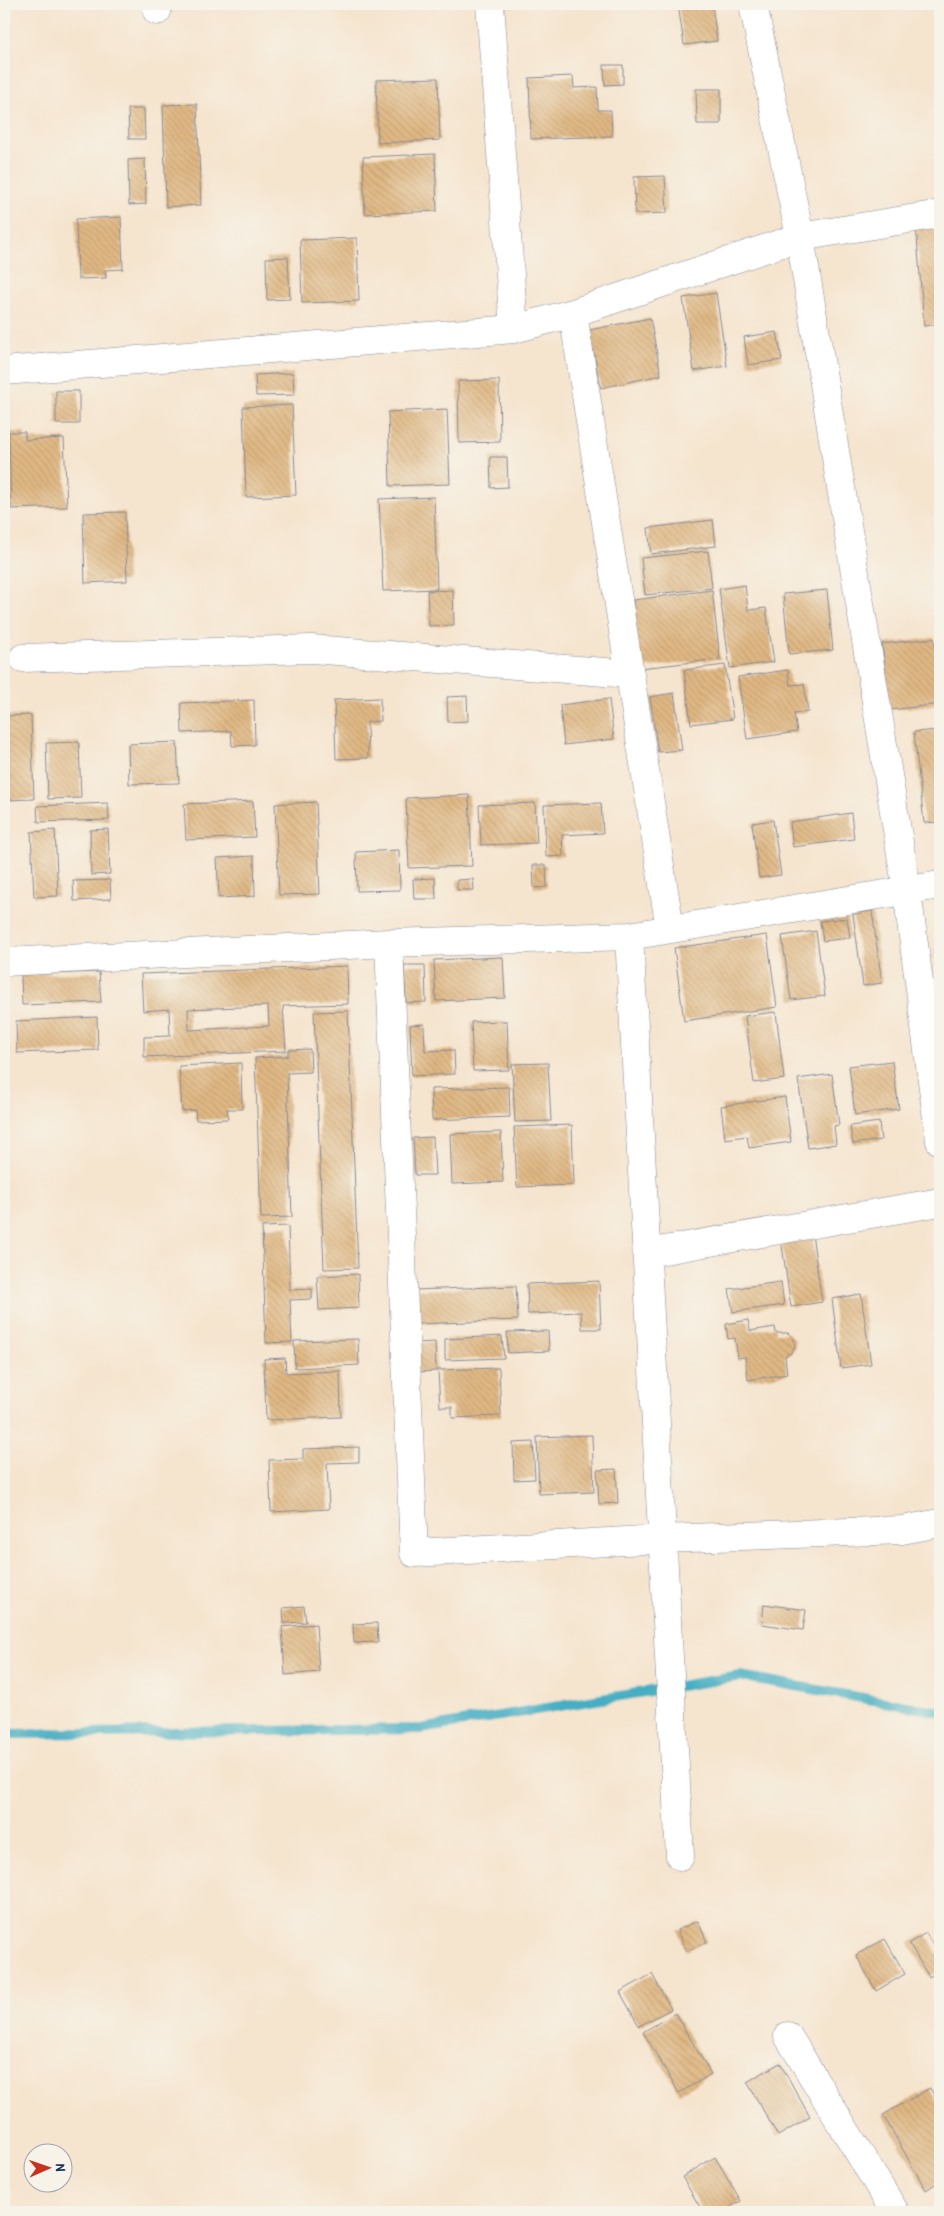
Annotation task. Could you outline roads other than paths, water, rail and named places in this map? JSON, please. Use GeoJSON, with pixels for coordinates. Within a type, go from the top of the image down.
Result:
{"type":"FeatureCollection","features":[{"type":"Feature","properties":{"kind":"street"},"geometry":{"type":"LineString","coordinates":[[490,4],[514,329]]}},
{"type":"Feature","properties":{"kind":"street"},"geometry":{"type":"LineString","coordinates":[[753,4],[800,237],[907,891],[940,1141]]}},
{"type":"Feature","properties":{"kind":"street"},"geometry":{"type":"LineString","coordinates":[[4,371],[514,329],[573,313],[800,237],[940,214]]}},
{"type":"Feature","properties":{"kind":"street"},"geometry":{"type":"LineString","coordinates":[[573,313],[670,929]]}},
{"type":"Feature","properties":{"kind":"street"},"geometry":{"type":"LineString","coordinates":[[23,658],[312,649],[630,674]]}},
{"type":"Feature","properties":{"kind":"street"},"geometry":{"type":"LineString","coordinates":[[4,962],[389,944],[629,936],[940,885]]}},
{"type":"Feature","properties":{"kind":"street"},"geometry":{"type":"LineString","coordinates":[[629,936],[680,1856]]}},
{"type":"Feature","properties":{"kind":"street"},"geometry":{"type":"LineString","coordinates":[[389,944],[414,1553],[662,1539],[902,1530],[940,1524]]}},
{"type":"Feature","properties":{"kind":"street"},"geometry":{"type":"LineString","coordinates":[[647,1253],[940,1202]]}},
{"type":"Feature","properties":{"kind":"street"},"geometry":{"type":"LineString","coordinates":[[788,2036],[895,2212]]}},
{"type":"Feature","properties":{"kind":"waterway"},"geometry":{"type":"LineString","coordinates":[[4,1734],[421,1729],[740,1676],[940,1712]]}}]}
